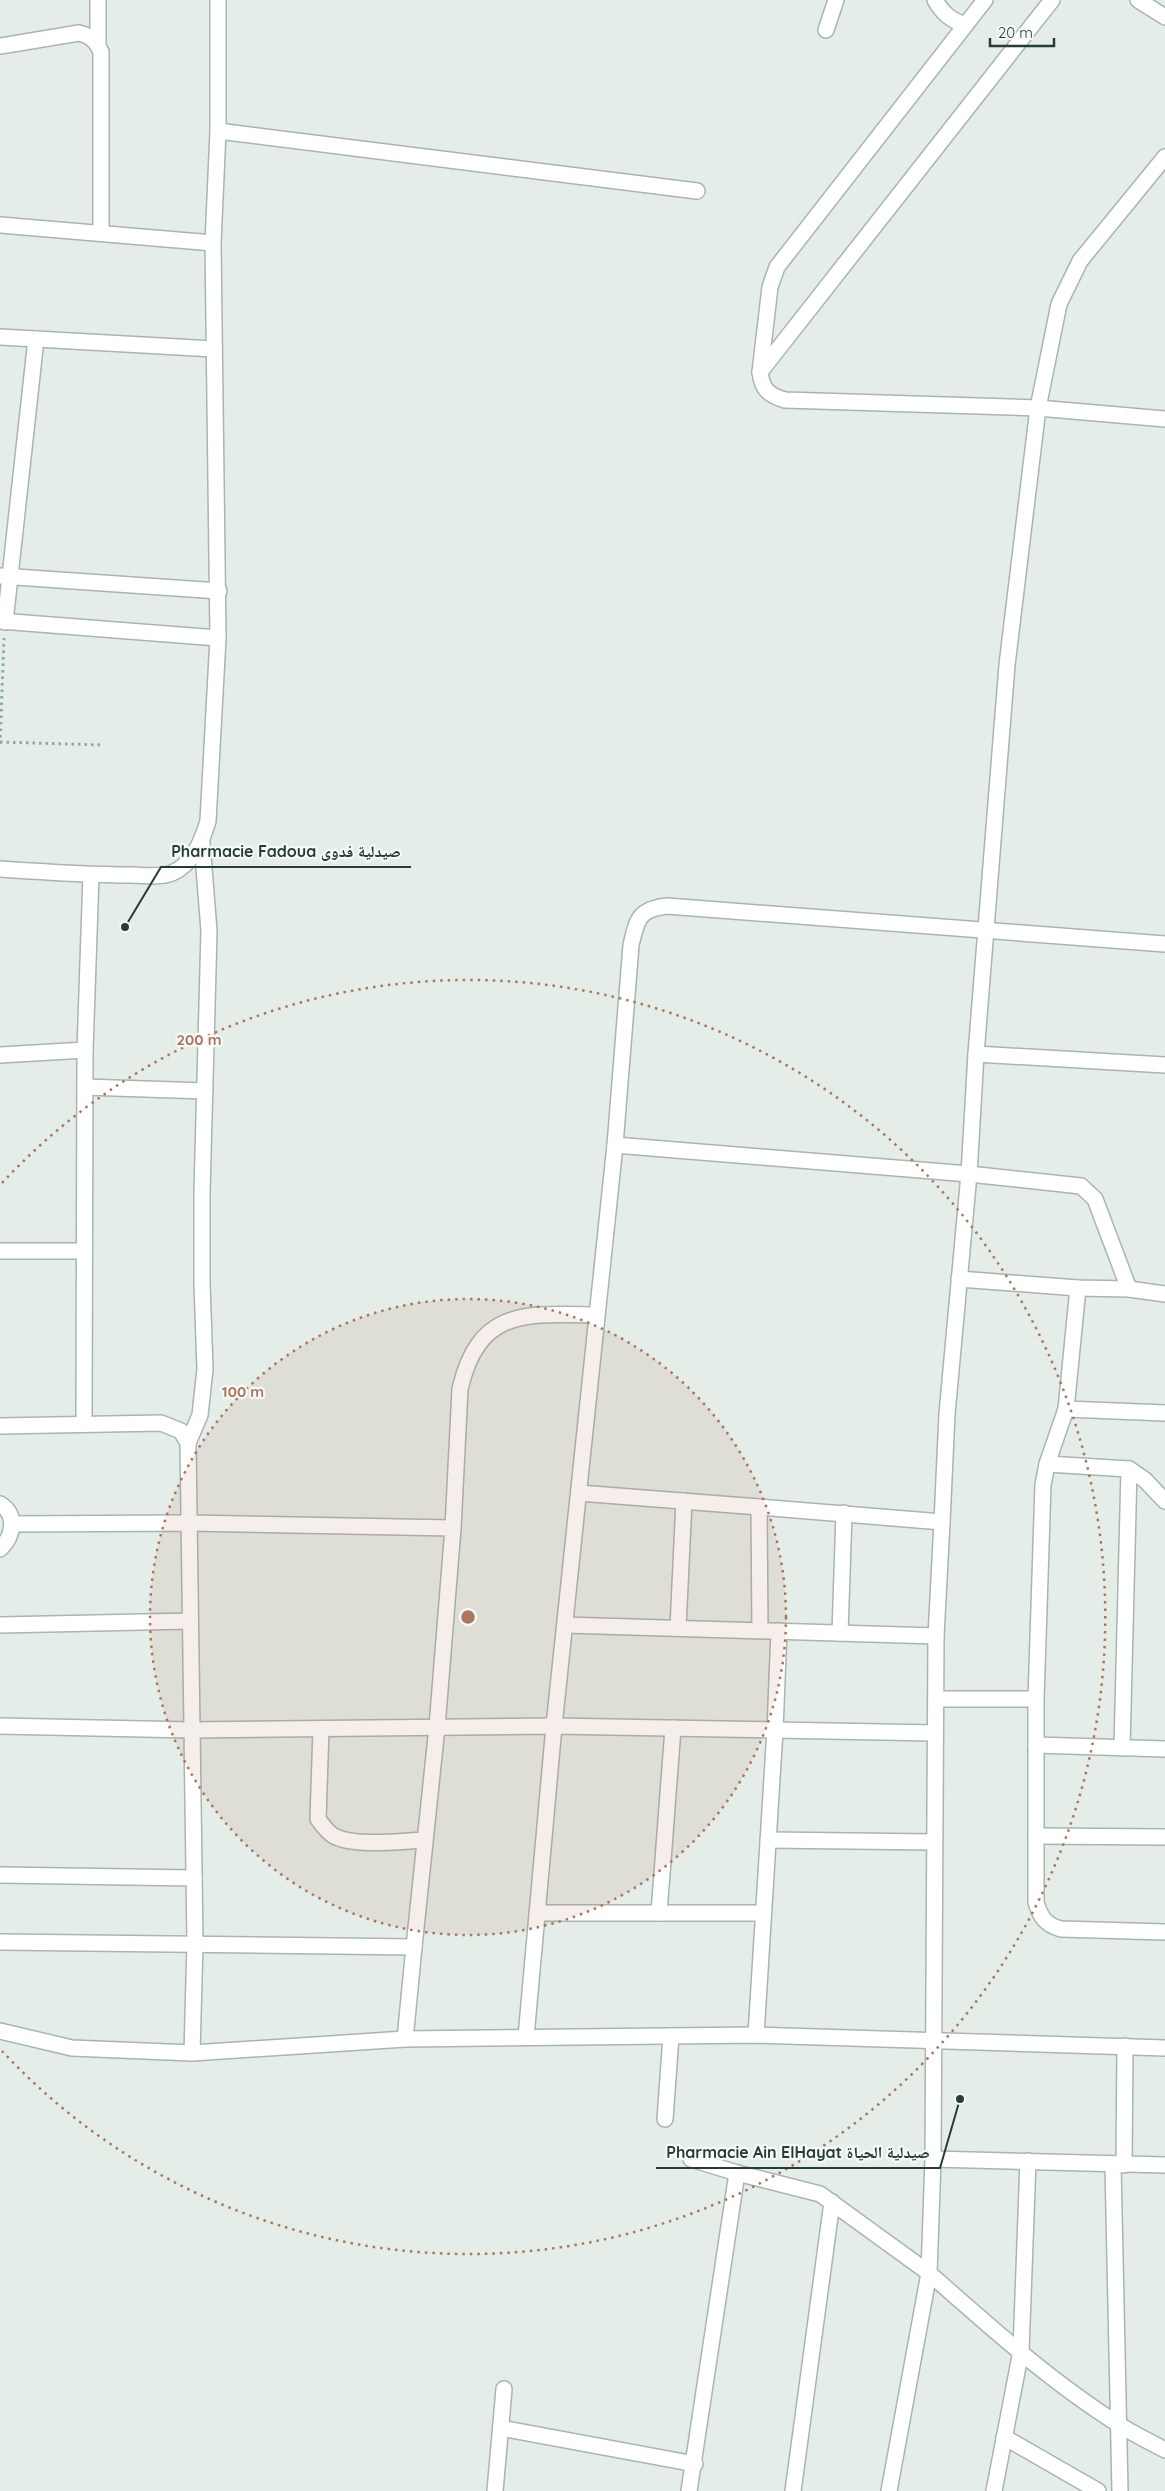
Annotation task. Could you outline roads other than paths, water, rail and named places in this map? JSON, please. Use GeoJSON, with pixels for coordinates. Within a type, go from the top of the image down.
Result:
{"type":"FeatureCollection","features":[{"type":"Feature","properties":{"kind":"street"},"geometry":{"type":"LineString","coordinates":[[98,0],[98,44]]}},
{"type":"Feature","properties":{"kind":"street"},"geometry":{"type":"LineString","coordinates":[[192,2053],[195,1943],[188,1443],[200,1415],[205,1369],[202,1284],[204,1091],[209,931],[202,843],[208,821],[219,591],[213,243],[218,131],[218,0]]}},
{"type":"Feature","properties":{"kind":"street"},"geometry":{"type":"LineString","coordinates":[[826,30],[836,0]]}},
{"type":"Feature","properties":{"kind":"street"},"geometry":{"type":"LineString","coordinates":[[935,0],[941,10],[952,20],[965,25]]}},
{"type":"Feature","properties":{"kind":"street"},"geometry":{"type":"LineString","coordinates":[[985,0],[777,267],[770,287],[760,372],[762,386],[771,396],[785,400],[1038,408],[1165,419]]}},
{"type":"Feature","properties":{"kind":"street"},"geometry":{"type":"LineString","coordinates":[[760,372],[1052,0]]}},
{"type":"Feature","properties":{"kind":"street"},"geometry":{"type":"LineString","coordinates":[[1138,0],[1165,17]]}},
{"type":"Feature","properties":{"kind":"street"},"geometry":{"type":"LineString","coordinates":[[0,46],[79,33],[89,36],[98,44],[102,52],[102,232]]}},
{"type":"Feature","properties":{"kind":"street"},"geometry":{"type":"LineString","coordinates":[[218,131],[698,191]]}},
{"type":"Feature","properties":{"kind":"street"},"geometry":{"type":"LineString","coordinates":[[888,2491],[929,2273],[933,2158],[936,1636],[947,1414],[969,1174],[976,1054],[1007,665],[1038,408],[1059,304],[1080,261],[1165,157]]}},
{"type":"Feature","properties":{"kind":"street"},"geometry":{"type":"LineString","coordinates":[[0,226],[102,232],[213,243]]}},
{"type":"Feature","properties":{"kind":"street"},"geometry":{"type":"LineString","coordinates":[[0,337],[214,349]]}},
{"type":"Feature","properties":{"kind":"street"},"geometry":{"type":"LineString","coordinates":[[36,339],[4,576],[3,622],[218,638]]}},
{"type":"Feature","properties":{"kind":"street"},"geometry":{"type":"LineString","coordinates":[[4,576],[219,591]]}},
{"type":"Feature","properties":{"kind":"street"},"geometry":{"type":"LineString","coordinates":[[0,869],[91,875],[156,876],[172,873],[187,862],[202,843]]}},
{"type":"Feature","properties":{"kind":"street"},"geometry":{"type":"LineString","coordinates":[[84,1424],[85,1050],[91,875]]}},
{"type":"Feature","properties":{"kind":"street"},"geometry":{"type":"LineString","coordinates":[[526,2037],[554,1726],[615,1145],[631,945],[634,930],[641,915],[650,908],[667,906],[1165,944]]}},
{"type":"Feature","properties":{"kind":"street"},"geometry":{"type":"LineString","coordinates":[[0,1054],[85,1050]]}},
{"type":"Feature","properties":{"kind":"street"},"geometry":{"type":"LineString","coordinates":[[976,1054],[1165,1064]]}},
{"type":"Feature","properties":{"kind":"street"},"geometry":{"type":"LineString","coordinates":[[85,1087],[204,1091]]}},
{"type":"Feature","properties":{"kind":"street"},"geometry":{"type":"LineString","coordinates":[[615,1145],[969,1174],[1081,1186],[1095,1200],[1129,1289]]}},
{"type":"Feature","properties":{"kind":"street"},"geometry":{"type":"LineString","coordinates":[[0,1251],[84,1251]]}},
{"type":"Feature","properties":{"kind":"street"},"geometry":{"type":"LineString","coordinates":[[958,1279],[1078,1288],[1129,1289],[1165,1294]]}},
{"type":"Feature","properties":{"kind":"street"},"geometry":{"type":"LineString","coordinates":[[1078,1288],[1066,1409],[1047,1464],[1043,1484],[1036,1699],[1036,1902],[1039,1915],[1049,1926],[1060,1929],[1165,1932]]}},
{"type":"Feature","properties":{"kind":"street"},"geometry":{"type":"LineString","coordinates":[[405,2039],[437,1727],[453,1528],[460,1389],[465,1367],[478,1344],[492,1329],[514,1319],[540,1314],[597,1315]]}},
{"type":"Feature","properties":{"kind":"street"},"geometry":{"type":"LineString","coordinates":[[1066,1409],[1165,1413]]}},
{"type":"Feature","properties":{"kind":"street"},"geometry":{"type":"LineString","coordinates":[[0,1426],[161,1422],[181,1432],[188,1443]]}},
{"type":"Feature","properties":{"kind":"street"},"geometry":{"type":"LineString","coordinates":[[1047,1464],[1129,1469],[1145,1480],[1165,1501]]}},
{"type":"Feature","properties":{"kind":"street"},"geometry":{"type":"LineString","coordinates":[[1122,1748],[1129,1469]]}},
{"type":"Feature","properties":{"kind":"street"},"geometry":{"type":"LineString","coordinates":[[579,1493],[942,1522]]}},
{"type":"Feature","properties":{"kind":"street"},"geometry":{"type":"LineString","coordinates":[[678,1628],[684,1501]]}},
{"type":"Feature","properties":{"kind":"street"},"geometry":{"type":"LineString","coordinates":[[0,1504],[10,1514],[13,1524],[10,1538],[0,1549]]}},
{"type":"Feature","properties":{"kind":"street"},"geometry":{"type":"LineString","coordinates":[[759,1507],[760,1630]]}},
{"type":"Feature","properties":{"kind":"street"},"geometry":{"type":"LineString","coordinates":[[840,1632],[844,1513]]}},
{"type":"Feature","properties":{"kind":"street"},"geometry":{"type":"LineString","coordinates":[[13,1524],[188,1523],[453,1528]]}},
{"type":"Feature","properties":{"kind":"street"},"geometry":{"type":"LineString","coordinates":[[0,1624],[190,1621]]}},
{"type":"Feature","properties":{"kind":"street"},"geometry":{"type":"LineString","coordinates":[[565,1625],[936,1636]]}},
{"type":"Feature","properties":{"kind":"street"},"geometry":{"type":"LineString","coordinates":[[756,2035],[775,1730],[779,1630]]}},
{"type":"Feature","properties":{"kind":"street"},"geometry":{"type":"LineString","coordinates":[[936,1699],[1036,1699]]}},
{"type":"Feature","properties":{"kind":"street"},"geometry":{"type":"LineString","coordinates":[[0,1726],[191,1730],[554,1726],[935,1733]]}},
{"type":"Feature","properties":{"kind":"street"},"geometry":{"type":"LineString","coordinates":[[320,1728],[318,1819],[326,1830],[335,1837],[350,1841],[425,1840]]}},
{"type":"Feature","properties":{"kind":"street"},"geometry":{"type":"LineString","coordinates":[[659,1913],[673,1728]]}},
{"type":"Feature","properties":{"kind":"street"},"geometry":{"type":"LineString","coordinates":[[1036,1745],[1165,1749]]}},
{"type":"Feature","properties":{"kind":"street"},"geometry":{"type":"LineString","coordinates":[[1036,1836],[1165,1837]]}},
{"type":"Feature","properties":{"kind":"street"},"geometry":{"type":"LineString","coordinates":[[768,1840],[934,1842]]}},
{"type":"Feature","properties":{"kind":"street"},"geometry":{"type":"LineString","coordinates":[[0,1875],[194,1878]]}},
{"type":"Feature","properties":{"kind":"street"},"geometry":{"type":"LineString","coordinates":[[537,1912],[763,1913]]}},
{"type":"Feature","properties":{"kind":"street"},"geometry":{"type":"LineString","coordinates":[[0,1942],[414,1947]]}},
{"type":"Feature","properties":{"kind":"street"},"geometry":{"type":"LineString","coordinates":[[0,2031],[72,2048],[192,2053],[405,2039],[756,2035],[1165,2048]]}},
{"type":"Feature","properties":{"kind":"street"},"geometry":{"type":"LineString","coordinates":[[665,2119],[670,2036]]}},
{"type":"Feature","properties":{"kind":"street"},"geometry":{"type":"LineString","coordinates":[[1120,2491],[1118,2425],[1118,2165],[1125,2046]]}},
{"type":"Feature","properties":{"kind":"street"},"geometry":{"type":"LineString","coordinates":[[933,2158],[1165,2165]]}},
{"type":"Feature","properties":{"kind":"street"},"geometry":{"type":"LineString","coordinates":[[692,2159],[737,2173],[820,2194],[929,2273],[1021,2351],[1118,2425],[1165,2450]]}},
{"type":"Feature","properties":{"kind":"street"},"geometry":{"type":"LineString","coordinates":[[994,2491],[1021,2351],[1028,2161]]}},
{"type":"Feature","properties":{"kind":"street"},"geometry":{"type":"LineString","coordinates":[[689,2491],[737,2173]]}},
{"type":"Feature","properties":{"kind":"street"},"geometry":{"type":"LineString","coordinates":[[793,2491],[832,2202]]}},
{"type":"Feature","properties":{"kind":"street"},"geometry":{"type":"LineString","coordinates":[[495,2491],[504,2389]]}},
{"type":"Feature","properties":{"kind":"street"},"geometry":{"type":"LineString","coordinates":[[501,2428],[694,2464]]}},
{"type":"Feature","properties":{"kind":"street"},"geometry":{"type":"LineString","coordinates":[[1004,2438],[1098,2491]]}},
{"type":"Feature","properties":{"kind":"place","name":"Pharmacie Fadoua صيدلية فدوى"},"geometry":{"type":"Point","coordinates":[125,927]}},
{"type":"Feature","properties":{"kind":"place","name":"Pharmacie Ain ElHayat صيدلية الحياة"},"geometry":{"type":"Point","coordinates":[960,2099]}}]}
